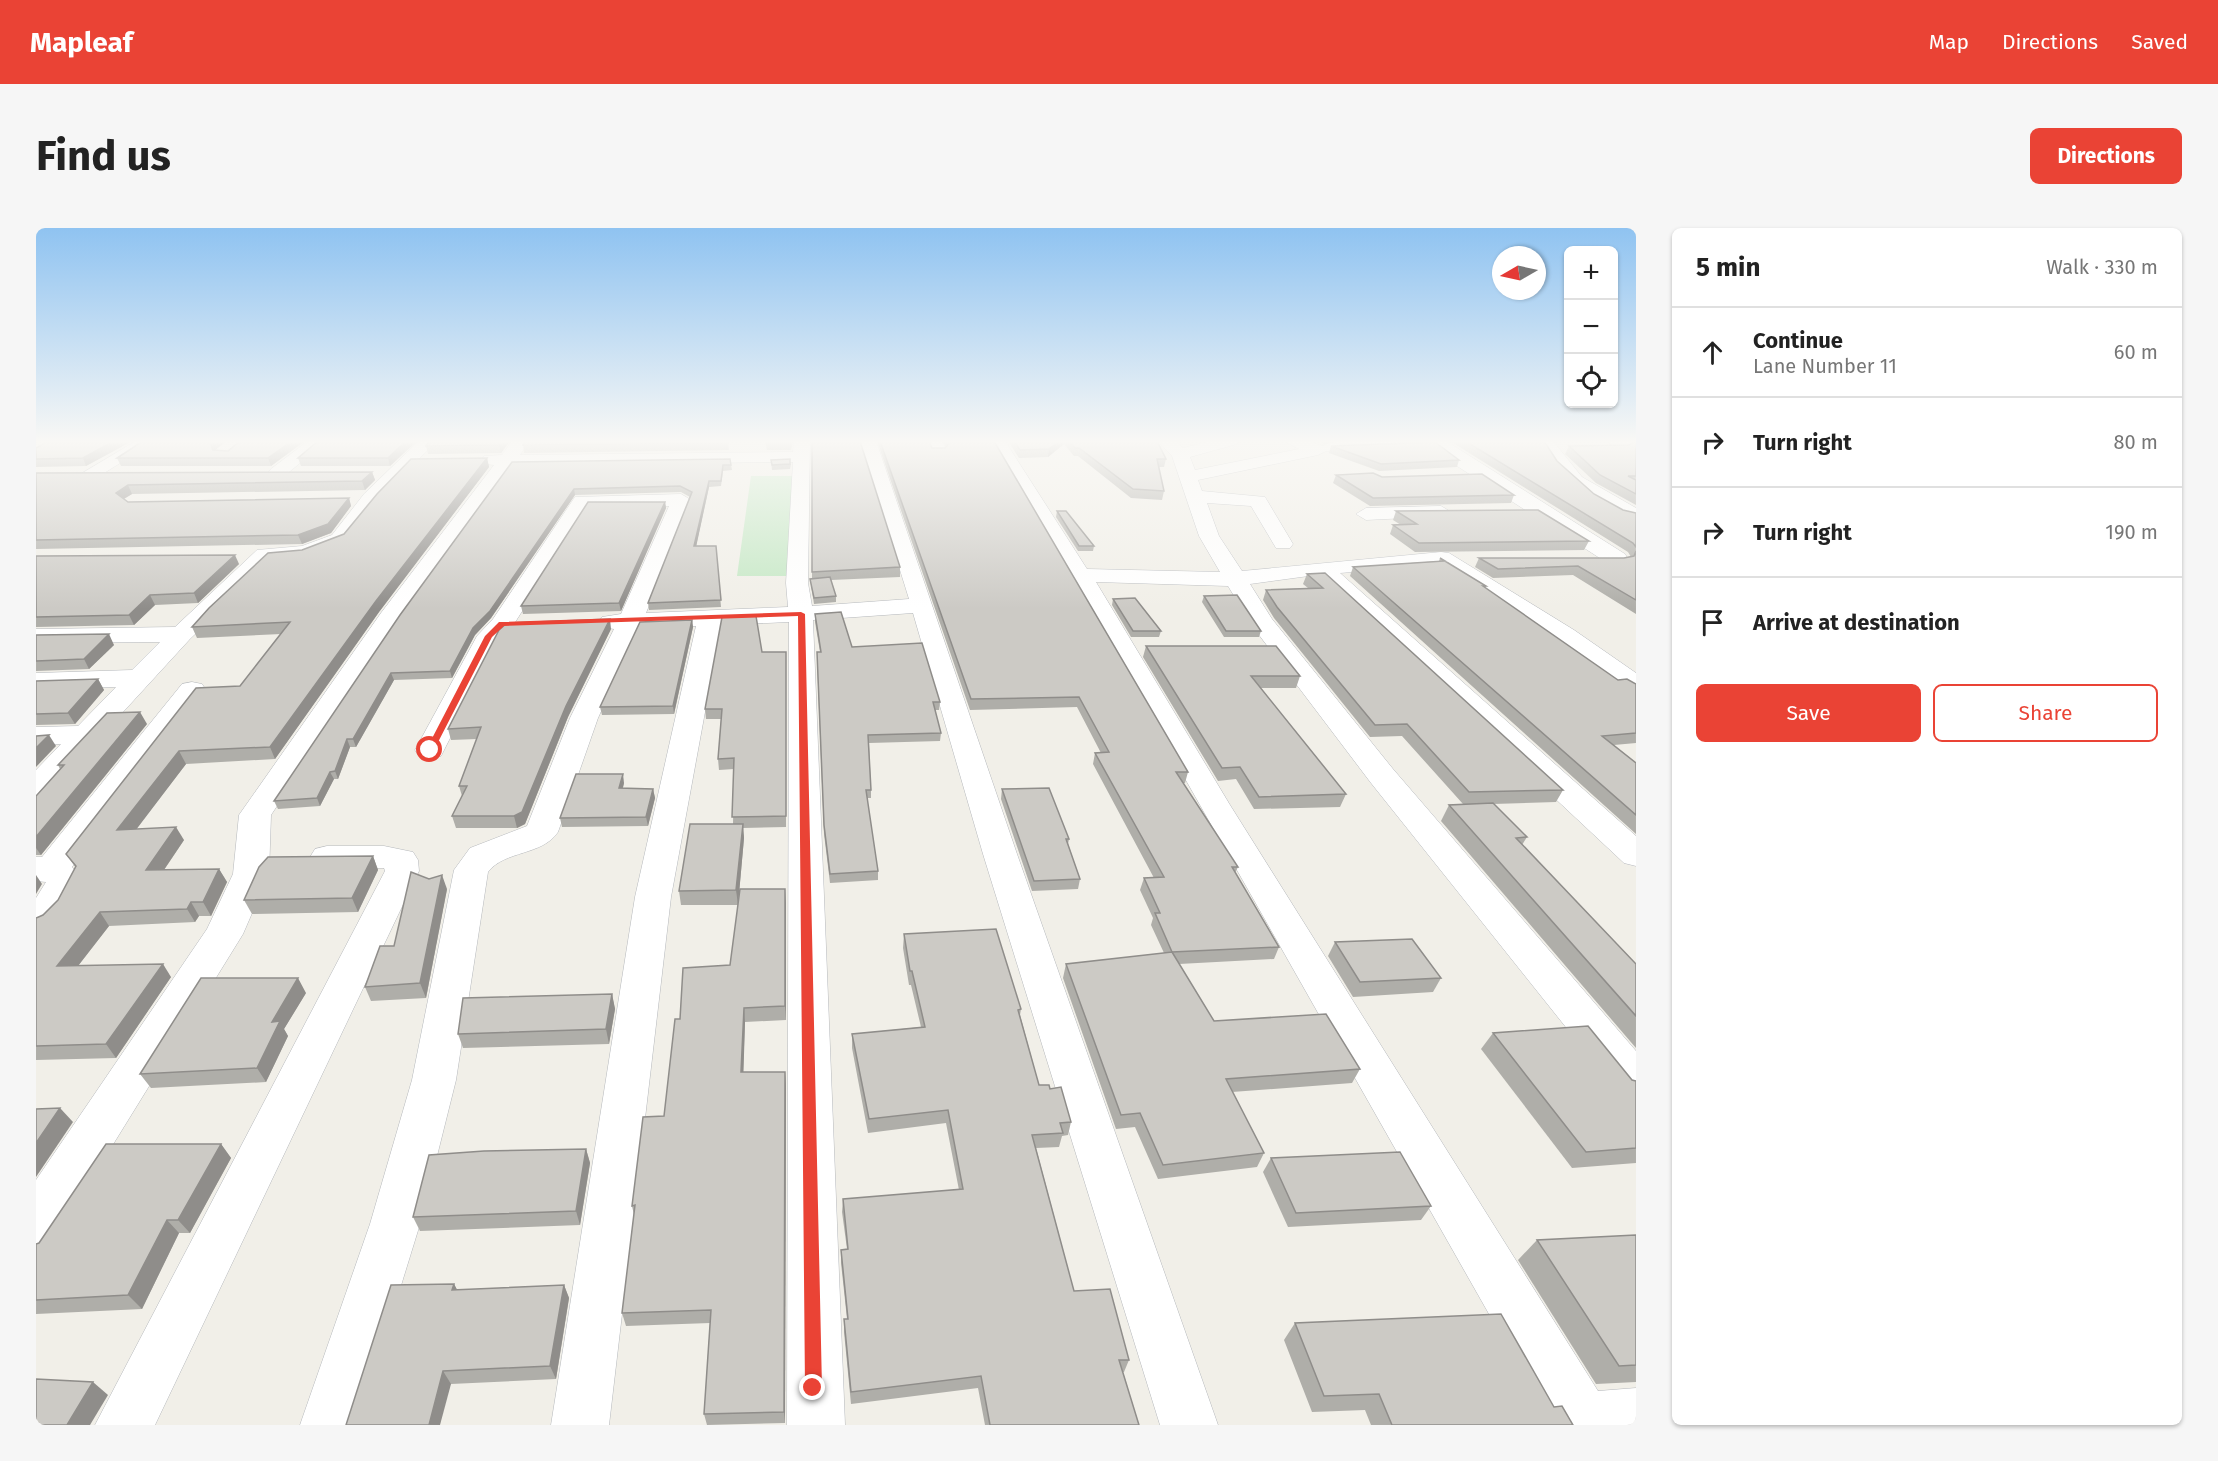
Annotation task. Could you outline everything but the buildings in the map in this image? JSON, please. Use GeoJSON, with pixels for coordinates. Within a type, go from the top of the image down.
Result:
{"type":"FeatureCollection","features":[{"type":"Feature","properties":{"kind":"street"},"geometry":{"type":"LineString","coordinates":[[36,1223],[224,934],[250,874],[255,815],[390,618],[478,497]]}},
{"type":"Feature","properties":{"kind":"street"},"geometry":{"type":"LineString","coordinates":[[435,879],[482,856],[529,840],[541,832],[584,718],[630,622],[682,497]]}},
{"type":"Feature","properties":{"kind":"street"},"geometry":{"type":"LineString","coordinates":[[801,497],[797,583],[801,614],[816,1425]]}},
{"type":"Feature","properties":{"kind":"street"},"geometry":{"type":"LineString","coordinates":[[886,497],[1004,866],[1189,1425]]}},
{"type":"Feature","properties":{"kind":"street"},"geometry":{"type":"LineString","coordinates":[[1032,497],[1080,574],[1133,646],[1220,816],[1601,1421]]}},
{"type":"Feature","properties":{"kind":"street"},"geometry":{"type":"LineString","coordinates":[[1194,497],[1209,536],[1281,647],[1382,776],[1636,1082]]}},
{"type":"Feature","properties":{"kind":"street"},"geometry":{"type":"LineString","coordinates":[[1249,497],[1258,501],[1283,544]]}},
{"type":"Feature","properties":{"kind":"street"},"geometry":{"type":"LineString","coordinates":[[1518,497],[1626,559]]}},
{"type":"Feature","properties":{"kind":"street"},"geometry":{"type":"LineString","coordinates":[[1599,497],[1636,516]]}},
{"type":"Feature","properties":{"kind":"street"},"geometry":{"type":"LineString","coordinates":[[347,499],[371,498]]}},
{"type":"Feature","properties":{"kind":"street"},"geometry":{"type":"LineString","coordinates":[[231,555],[305,552],[339,539],[371,498]]}},
{"type":"Feature","properties":{"kind":"street"},"geometry":{"type":"LineString","coordinates":[[430,750],[489,636],[513,624],[582,501],[681,500]]}},
{"type":"Feature","properties":{"kind":"street"},"geometry":{"type":"LineString","coordinates":[[1504,510],[1539,510]]}},
{"type":"Feature","properties":{"kind":"street"},"geometry":{"type":"LineString","coordinates":[[1366,514],[1458,512]]}},
{"type":"Feature","properties":{"kind":"street"},"geometry":{"type":"LineString","coordinates":[[36,788],[181,633],[265,555]]}},
{"type":"Feature","properties":{"kind":"street"},"geometry":{"type":"LineString","coordinates":[[1080,574],[1235,579],[1321,568],[1441,558],[1476,559]]}},
{"type":"Feature","properties":{"kind":"street"},"geometry":{"type":"LineString","coordinates":[[1441,558],[1565,634],[1636,685]]}},
{"type":"Feature","properties":{"kind":"street"},"geometry":{"type":"LineString","coordinates":[[1582,559],[1626,559]]}},
{"type":"Feature","properties":{"kind":"street"},"geometry":{"type":"LineString","coordinates":[[1321,568],[1636,855]]}},
{"type":"Feature","properties":{"kind":"street"},"geometry":{"type":"LineString","coordinates":[[583,622],[801,614],[922,605]]}},
{"type":"Feature","properties":{"kind":"street"},"geometry":{"type":"LineString","coordinates":[[580,1425],[653,897],[710,617]]}},
{"type":"Feature","properties":{"kind":"street"},"geometry":{"type":"LineString","coordinates":[[36,636],[181,633]]}},
{"type":"Feature","properties":{"kind":"street"},"geometry":{"type":"LineString","coordinates":[[1247,647],[1281,647]]}},
{"type":"Feature","properties":{"kind":"street"},"geometry":{"type":"LineString","coordinates":[[36,681],[140,678]]}},
{"type":"Feature","properties":{"kind":"street"},"geometry":{"type":"LineString","coordinates":[[36,922],[61,892],[65,879],[44,869],[192,690]]}},
{"type":"Feature","properties":{"kind":"street"},"geometry":{"type":"LineString","coordinates":[[36,736],[87,735]]}},
{"type":"Feature","properties":{"kind":"street"},"geometry":{"type":"LineString","coordinates":[[124,1425],[402,871],[401,860],[384,856],[252,857]]}},
{"type":"Feature","properties":{"kind":"street"},"geometry":{"type":"LineString","coordinates":[[329,1425],[401,1202],[434,1080],[471,870],[482,856]]}},
{"type":"Feature","properties":{"kind":"green space"},"geometry":{"type":"Polygon","coordinates":[[[748,497],[798,497],[796,576],[737,576],[748,497]]]}},
{"type":"Feature","properties":{"kind":"route"},"geometry":{"type":"LineString","coordinates":[[430,750],[489,636],[502,624],[630,622],[801,614],[813,1388]]}}]}
